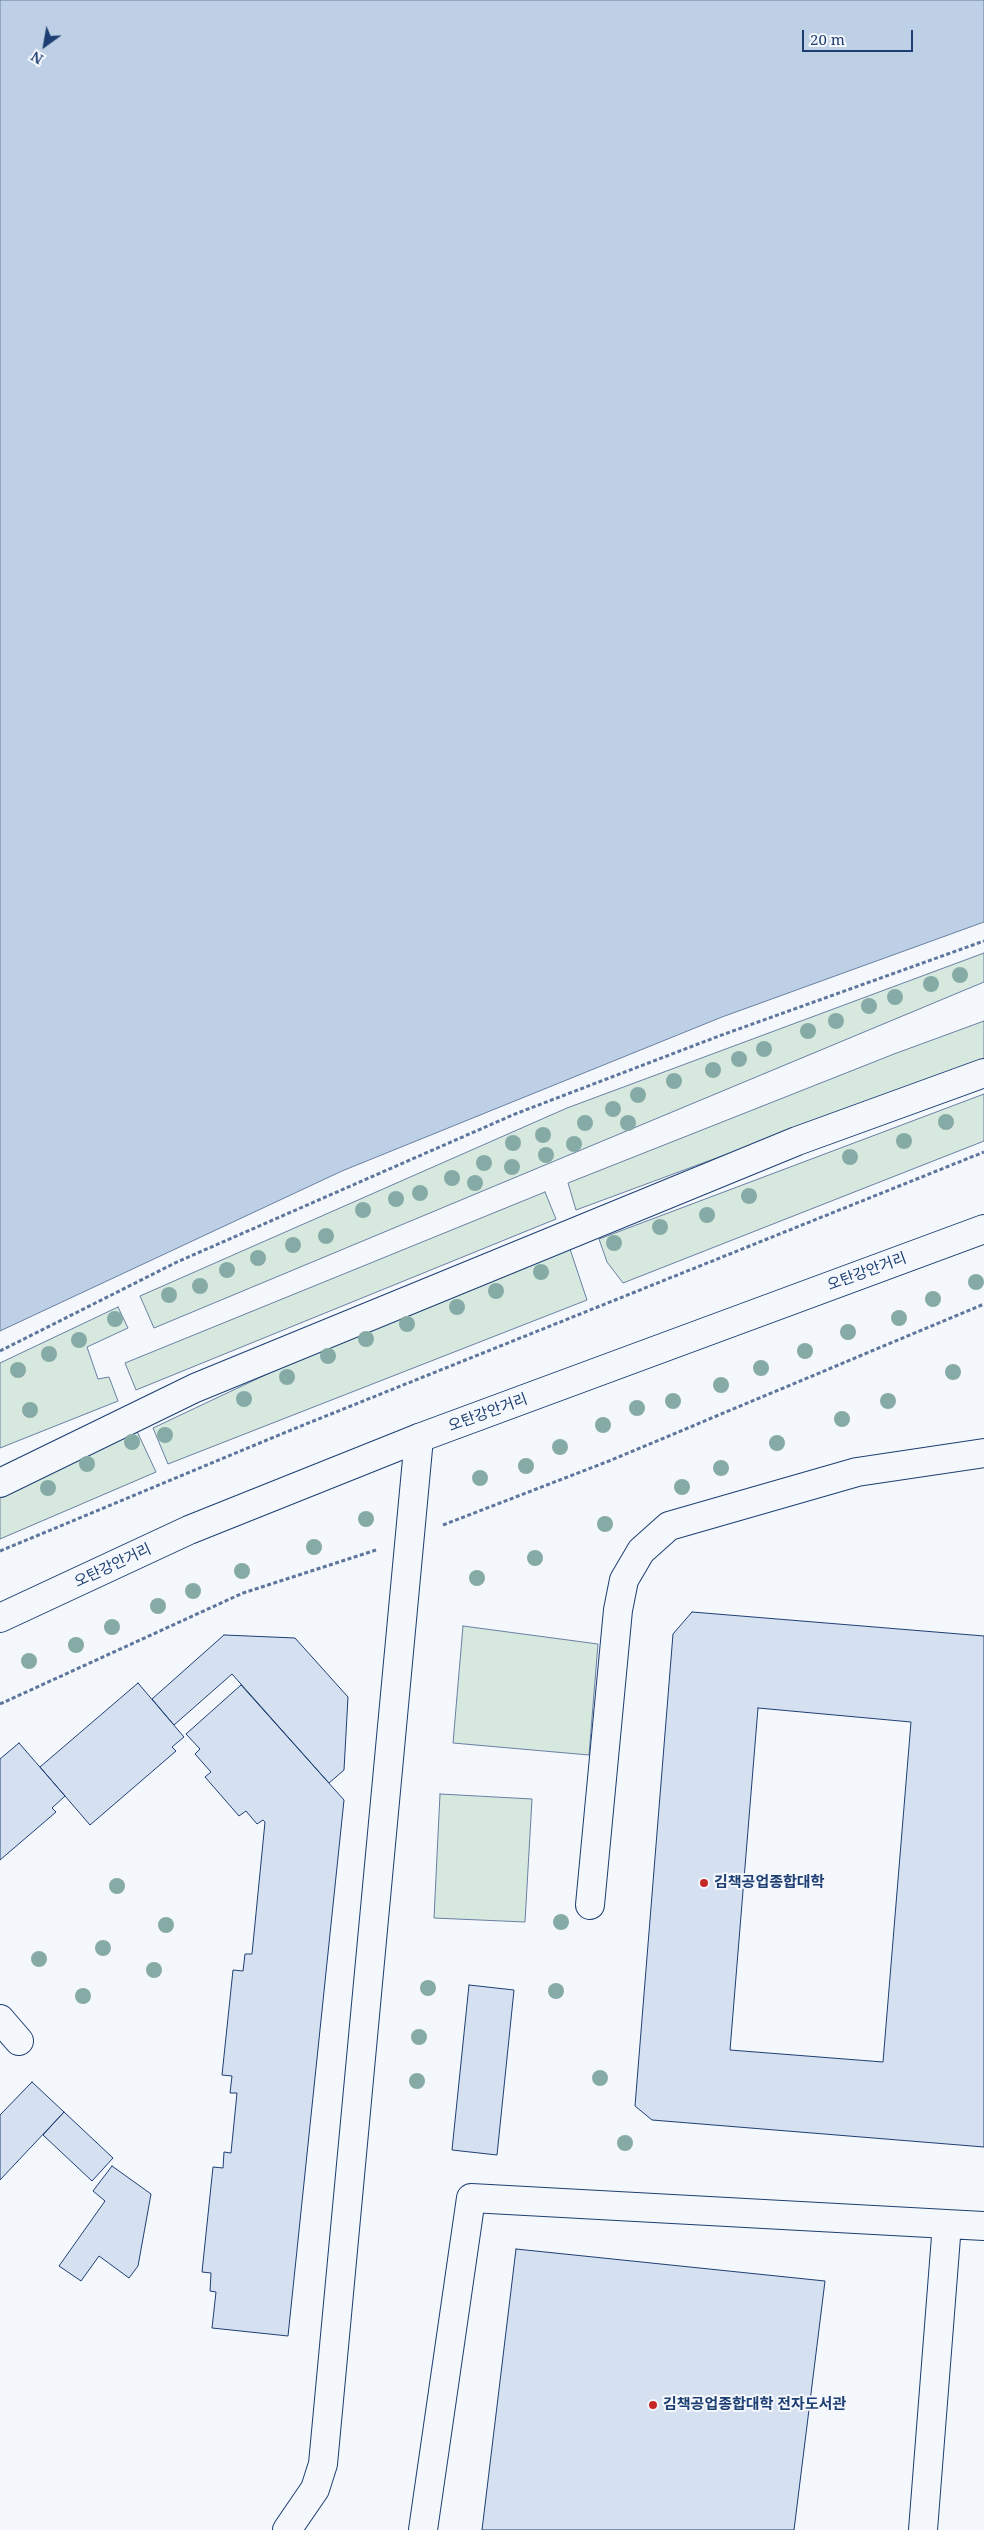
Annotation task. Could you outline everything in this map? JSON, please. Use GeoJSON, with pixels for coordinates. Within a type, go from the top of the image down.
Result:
{"type":"FeatureCollection","features":[{"type":"Feature","properties":{"kind":"street"},"geometry":{"type":"LineString","coordinates":[[0,1483],[195,1388],[797,1141],[984,1073]]}},
{"type":"Feature","properties":{"kind":"street","name":"오탄강안거리"},"geometry":{"type":"LineString","coordinates":[[0,1618],[190,1530],[419,1438],[984,1229]]}},
{"type":"Feature","properties":{"kind":"street"},"geometry":{"type":"LineString","coordinates":[[287,2530],[315,2489],[323,2464],[419,1438]]}},
{"type":"Feature","properties":{"kind":"street"},"geometry":{"type":"LineString","coordinates":[[590,1905],[618,1610],[624,1580],[641,1551],[669,1526],[848,1474],[984,1453]]}},
{"type":"Feature","properties":{"kind":"street"},"geometry":{"type":"LineString","coordinates":[[0,2019],[19,2041]]}},
{"type":"Feature","properties":{"kind":"street"},"geometry":{"type":"LineString","coordinates":[[423,2530],[472,2198],[984,2226]]}},
{"type":"Feature","properties":{"kind":"street"},"geometry":{"type":"LineString","coordinates":[[923,2530],[947,2224]]}},
{"type":"Feature","properties":{"kind":"path"},"geometry":{"type":"LineString","coordinates":[[0,1351],[177,1262],[515,1114],[719,1036],[984,941]]}},
{"type":"Feature","properties":{"kind":"path"},"geometry":{"type":"LineString","coordinates":[[0,1551],[296,1428],[984,1152]]}},
{"type":"Feature","properties":{"kind":"path"},"geometry":{"type":"LineString","coordinates":[[0,1704],[243,1593],[409,1539],[609,1461],[984,1304]]}},
{"type":"Feature","properties":{"kind":"shaded area"},"geometry":{"type":"Polygon","coordinates":[[[984,953],[984,982],[154,1328],[140,1296],[567,1108],[984,953]]]}},
{"type":"Feature","properties":{"kind":"shaded area"},"geometry":{"type":"Polygon","coordinates":[[[984,1021],[984,1059],[576,1210],[568,1183],[894,1054],[984,1021]]]}},
{"type":"Feature","properties":{"kind":"shaded area"},"geometry":{"type":"Polygon","coordinates":[[[984,1094],[984,1141],[623,1283],[607,1262],[599,1239],[984,1094]]]}},
{"type":"Feature","properties":{"kind":"shaded area"},"geometry":{"type":"Polygon","coordinates":[[[545,1192],[556,1219],[136,1390],[125,1363],[545,1192]]]}},
{"type":"Feature","properties":{"kind":"shaded area"},"geometry":{"type":"Polygon","coordinates":[[[570,1249],[587,1300],[168,1464],[153,1428],[371,1325],[570,1249]]]}},
{"type":"Feature","properties":{"kind":"shaded area"},"geometry":{"type":"Polygon","coordinates":[[[118,1307],[128,1328],[87,1347],[98,1379],[109,1377],[118,1401],[0,1448],[0,1363],[118,1307]]]}},
{"type":"Feature","properties":{"kind":"shaded area"},"geometry":{"type":"Polygon","coordinates":[[[135,1427],[156,1472],[0,1539],[0,1494],[135,1427]]]}},
{"type":"Feature","properties":{"kind":"shaded area"},"geometry":{"type":"Polygon","coordinates":[[[463,1626],[598,1644],[589,1755],[453,1743],[463,1626]]]}},
{"type":"Feature","properties":{"kind":"shaded area"},"geometry":{"type":"Polygon","coordinates":[[[440,1794],[532,1799],[525,1922],[434,1918],[440,1794]]]}},
{"type":"Feature","properties":{"kind":"water"},"geometry":{"type":"Polygon","coordinates":[[[0,0],[984,0],[984,922],[722,1017],[342,1171],[0,1331],[0,0]]]}},
{"type":"Feature","properties":{"kind":"building"},"geometry":{"type":"Polygon","coordinates":[[[692,1612],[984,1636],[984,2147],[652,2120],[635,2106],[673,1634],[692,1612]],[[758,1708],[730,2050],[883,2062],[911,1722],[758,1708]]]}},
{"type":"Feature","properties":{"kind":"building"},"geometry":{"type":"Polygon","coordinates":[[[224,1635],[295,1638],[348,1697],[344,1770],[329,1783],[232,1674],[174,1725],[152,1699],[224,1635]]]}},
{"type":"Feature","properties":{"kind":"building"},"geometry":{"type":"Polygon","coordinates":[[[138,1683],[184,1737],[172,1747],[176,1751],[90,1825],[40,1767],[138,1683]]]}},
{"type":"Feature","properties":{"kind":"building"},"geometry":{"type":"Polygon","coordinates":[[[241,1685],[344,1800],[288,2336],[212,2328],[216,2292],[210,2291],[211,2273],[202,2272],[213,2167],[223,2168],[224,2152],[231,2153],[237,2093],[230,2093],[232,2076],[222,2075],[233,1970],[243,1971],[245,1954],[252,1954],[265,1822],[263,1820],[257,1824],[246,1811],[239,1816],[205,1777],[211,1772],[195,1754],[200,1749],[186,1734],[241,1685]]]}},
{"type":"Feature","properties":{"kind":"building"},"geometry":{"type":"Polygon","coordinates":[[[19,1743],[65,1796],[52,1808],[56,1812],[0,1860],[0,1759],[19,1743]]]}},
{"type":"Feature","properties":{"kind":"building"},"geometry":{"type":"Polygon","coordinates":[[[469,1985],[514,1990],[497,2155],[452,2150],[469,1985]]]}},
{"type":"Feature","properties":{"kind":"building"},"geometry":{"type":"Polygon","coordinates":[[[32,2082],[64,2112],[0,2180],[0,2115],[32,2082]]]}},
{"type":"Feature","properties":{"kind":"building"},"geometry":{"type":"Polygon","coordinates":[[[64,2112],[113,2158],[92,2181],[43,2135],[64,2112]]]}},
{"type":"Feature","properties":{"kind":"building"},"geometry":{"type":"Polygon","coordinates":[[[112,2166],[151,2194],[138,2266],[129,2278],[99,2256],[81,2281],[59,2266],[105,2201],[93,2191],[112,2166]]]}},
{"type":"Feature","properties":{"kind":"building","name":"김책공업종합대학 전자도서관"},"geometry":{"type":"Polygon","coordinates":[[[516,2249],[825,2281],[794,2530],[482,2530],[516,2249]]]}},
{"type":"Feature","properties":{"kind":"place","name":"김책공업종합대학"},"geometry":{"type":"Point","coordinates":[704,1883]}},
{"type":"Feature","properties":{"kind":"place","name":"김책공업종합대학 전자도서관"},"geometry":{"type":"Point","coordinates":[653,2405]}}]}
